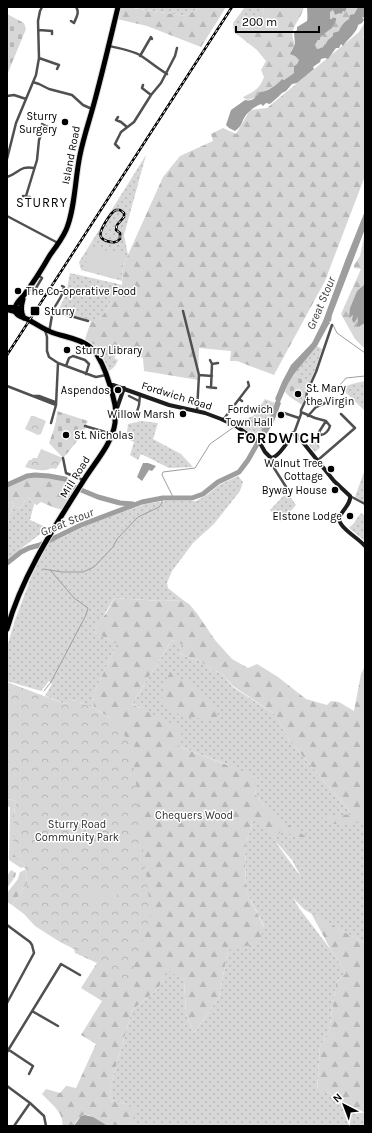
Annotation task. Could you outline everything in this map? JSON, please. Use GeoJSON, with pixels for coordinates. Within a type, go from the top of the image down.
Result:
{"type":"FeatureCollection","features":[{"type":"Feature","properties":{"kind":"highway","name":"Island Road"},"geometry":{"type":"LineString","coordinates":[[18,310],[23,297],[65,232],[69,219],[80,155],[118,7]]}},
{"type":"Feature","properties":{"kind":"highway"},"geometry":{"type":"LineString","coordinates":[[18,310],[16,314],[47,330],[73,338],[88,345],[97,354],[110,386],[116,412]]}},
{"type":"Feature","properties":{"kind":"highway","name":"Mill Road"},"geometry":{"type":"LineString","coordinates":[[7,629],[16,601],[29,572],[112,434],[116,412]]}},
{"type":"Feature","properties":{"kind":"main road"},"geometry":{"type":"LineString","coordinates":[[7,307],[18,310]]}},
{"type":"Feature","properties":{"kind":"main road"},"geometry":{"type":"LineString","coordinates":[[7,310],[18,310]]}},
{"type":"Feature","properties":{"kind":"street"},"geometry":{"type":"LineString","coordinates":[[7,159],[16,122],[36,75],[39,58],[38,22],[42,7]]}},
{"type":"Feature","properties":{"kind":"street"},"geometry":{"type":"LineString","coordinates":[[71,21],[74,23],[78,12],[76,7]]}},
{"type":"Feature","properties":{"kind":"street"},"geometry":{"type":"LineString","coordinates":[[39,30],[52,30],[52,34]]}},
{"type":"Feature","properties":{"kind":"street"},"geometry":{"type":"LineString","coordinates":[[140,56],[150,37],[152,39]]}},
{"type":"Feature","properties":{"kind":"street"},"geometry":{"type":"LineString","coordinates":[[108,46],[133,52],[167,74]]}},
{"type":"Feature","properties":{"kind":"street"},"geometry":{"type":"LineString","coordinates":[[119,148],[115,144],[121,132],[134,122],[151,95],[167,74],[177,48]]}},
{"type":"Feature","properties":{"kind":"street"},"geometry":{"type":"LineString","coordinates":[[39,58],[58,65],[57,68]]}},
{"type":"Feature","properties":{"kind":"street"},"geometry":{"type":"LineString","coordinates":[[33,82],[48,89],[72,95],[83,105],[92,109]]}},
{"type":"Feature","properties":{"kind":"street"},"geometry":{"type":"LineString","coordinates":[[142,84],[142,88],[151,95]]}},
{"type":"Feature","properties":{"kind":"street"},"geometry":{"type":"LineString","coordinates":[[7,96],[14,95],[26,99]]}},
{"type":"Feature","properties":{"kind":"street"},"geometry":{"type":"LineString","coordinates":[[118,116],[116,120],[127,127]]}},
{"type":"Feature","properties":{"kind":"street"},"geometry":{"type":"LineString","coordinates":[[26,196],[37,160],[39,140],[43,125],[48,127]]}},
{"type":"Feature","properties":{"kind":"street"},"geometry":{"type":"LineString","coordinates":[[10,177],[21,169],[28,167],[34,168]]}},
{"type":"Feature","properties":{"kind":"street"},"geometry":{"type":"LineString","coordinates":[[7,216],[58,243]]}},
{"type":"Feature","properties":{"kind":"street"},"geometry":{"type":"LineString","coordinates":[[33,293],[42,278],[38,275]]}},
{"type":"Feature","properties":{"kind":"street"},"geometry":{"type":"LineString","coordinates":[[62,286],[64,287],[64,290],[54,309],[47,330],[48,354],[53,361],[86,374],[96,377],[106,375]]}},
{"type":"Feature","properties":{"kind":"street"},"geometry":{"type":"LineString","coordinates":[[54,309],[65,316],[88,321]]}},
{"type":"Feature","properties":{"kind":"street"},"geometry":{"type":"LineString","coordinates":[[183,311],[199,375],[197,411]]}},
{"type":"Feature","properties":{"kind":"street"},"geometry":{"type":"LineString","coordinates":[[288,490],[274,468],[273,458],[280,452],[294,433],[306,400],[307,392],[316,372],[332,325]]}},
{"type":"Feature","properties":{"kind":"street"},"geometry":{"type":"LineString","coordinates":[[66,366],[69,358],[73,356],[85,360],[89,364],[86,374]]}},
{"type":"Feature","properties":{"kind":"street"},"geometry":{"type":"LineString","coordinates":[[210,360],[212,364],[211,388]]}},
{"type":"Feature","properties":{"kind":"street"},"geometry":{"type":"LineString","coordinates":[[51,423],[56,404],[58,363]]}},
{"type":"Feature","properties":{"kind":"street"},"geometry":{"type":"LineString","coordinates":[[212,364],[218,363]]}},
{"type":"Feature","properties":{"kind":"street"},"geometry":{"type":"LineString","coordinates":[[199,375],[212,376]]}},
{"type":"Feature","properties":{"kind":"street"},"geometry":{"type":"LineString","coordinates":[[223,420],[249,386],[248,382]]}},
{"type":"Feature","properties":{"kind":"street","name":"Fordwich Road"},"geometry":{"type":"LineString","coordinates":[[110,386],[113,385],[124,388],[140,395],[205,413],[223,420],[236,426],[258,441],[265,452],[273,458]]}},
{"type":"Feature","properties":{"kind":"street"},"geometry":{"type":"LineString","coordinates":[[7,386],[30,396],[56,404]]}},
{"type":"Feature","properties":{"kind":"street"},"geometry":{"type":"LineString","coordinates":[[207,387],[216,388]]}},
{"type":"Feature","properties":{"kind":"street"},"geometry":{"type":"LineString","coordinates":[[116,412],[124,388]]}},
{"type":"Feature","properties":{"kind":"street"},"geometry":{"type":"LineString","coordinates":[[136,415],[140,405],[140,395]]}},
{"type":"Feature","properties":{"kind":"street"},"geometry":{"type":"LineString","coordinates":[[129,396],[139,401]]}},
{"type":"Feature","properties":{"kind":"street"},"geometry":{"type":"LineString","coordinates":[[308,416],[316,407],[327,401]]}},
{"type":"Feature","properties":{"kind":"street"},"geometry":{"type":"LineString","coordinates":[[301,411],[308,416],[326,421],[330,426],[323,435],[321,435],[319,432],[326,421]]}},
{"type":"Feature","properties":{"kind":"street"},"geometry":{"type":"LineString","coordinates":[[281,412],[300,418]]}},
{"type":"Feature","properties":{"kind":"street"},"geometry":{"type":"LineString","coordinates":[[317,460],[355,428],[341,414]]}},
{"type":"Feature","properties":{"kind":"street"},"geometry":{"type":"LineString","coordinates":[[85,426],[112,434]]}},
{"type":"Feature","properties":{"kind":"street"},"geometry":{"type":"LineString","coordinates":[[294,433],[334,481],[350,496],[365,504]]}},
{"type":"Feature","properties":{"kind":"street"},"geometry":{"type":"LineString","coordinates":[[63,458],[66,473],[83,481]]}},
{"type":"Feature","properties":{"kind":"street"},"geometry":{"type":"LineString","coordinates":[[350,496],[350,502],[340,518],[340,522],[365,546]]}},
{"type":"Feature","properties":{"kind":"street"},"geometry":{"type":"LineString","coordinates":[[7,925],[30,942],[34,953],[7,1003]]}},
{"type":"Feature","properties":{"kind":"street"},"geometry":{"type":"LineString","coordinates":[[29,1074],[34,1066],[8,1051],[61,964],[80,975]]}},
{"type":"Feature","properties":{"kind":"street"},"geometry":{"type":"LineString","coordinates":[[32,1011],[58,1026]]}},
{"type":"Feature","properties":{"kind":"street"},"geometry":{"type":"LineString","coordinates":[[7,1086],[30,1103],[44,1116],[46,1126]]}},
{"type":"Feature","properties":{"kind":"street"},"geometry":{"type":"LineString","coordinates":[[14,1126],[30,1103]]}},
{"type":"Feature","properties":{"kind":"green space"},"geometry":{"type":"Polygon","coordinates":[[[120,7],[185,16],[201,7],[226,7],[201,47],[147,26],[117,19],[120,7]]]}},
{"type":"Feature","properties":{"kind":"green space"},"geometry":{"type":"Polygon","coordinates":[[[127,7],[201,7],[185,16],[127,7]]]}},
{"type":"Feature","properties":{"kind":"green space"},"geometry":{"type":"Polygon","coordinates":[[[245,7],[263,7],[264,11],[249,28],[233,23],[245,7]]]}},
{"type":"Feature","properties":{"kind":"green space"},"geometry":{"type":"Polygon","coordinates":[[[263,7],[304,7],[292,34],[295,44],[291,51],[299,60],[294,66],[294,73],[257,95],[257,97],[248,100],[243,97],[256,90],[260,85],[264,77],[261,70],[266,61],[257,50],[234,32],[233,23],[249,28],[264,11],[263,7]]]}},
{"type":"Feature","properties":{"kind":"green space"},"geometry":{"type":"Polygon","coordinates":[[[347,7],[358,7],[352,16],[339,31],[336,32],[326,45],[317,49],[315,45],[322,35],[324,37],[324,34],[332,28],[334,19],[330,19],[330,12],[333,10],[335,15],[343,11],[345,12],[347,7]]]}},
{"type":"Feature","properties":{"kind":"green space"},"geometry":{"type":"Polygon","coordinates":[[[7,14],[24,23],[26,29],[7,75],[7,14]]]}},
{"type":"Feature","properties":{"kind":"green space"},"geometry":{"type":"Polygon","coordinates":[[[365,22],[365,34],[363,37],[365,38],[365,176],[325,281],[274,375],[237,361],[230,361],[231,351],[199,348],[198,380],[144,371],[143,358],[114,348],[111,354],[107,349],[93,344],[85,339],[91,321],[97,323],[110,305],[114,283],[122,285],[123,266],[163,177],[180,156],[213,141],[211,134],[223,128],[236,134],[250,110],[267,108],[359,32],[365,22]]]}},
{"type":"Feature","properties":{"kind":"green space"},"geometry":{"type":"Polygon","coordinates":[[[146,155],[124,235],[128,255],[123,266],[122,281],[81,270],[79,262],[146,155]]]}},
{"type":"Feature","properties":{"kind":"green space"},"geometry":{"type":"Polygon","coordinates":[[[365,232],[365,284],[357,291],[350,308],[350,317],[353,315],[354,322],[359,316],[357,323],[360,326],[365,323],[365,349],[355,339],[341,314],[361,269],[354,268],[354,265],[360,256],[365,232]]]}},
{"type":"Feature","properties":{"kind":"green space"},"geometry":{"type":"Polygon","coordinates":[[[89,247],[124,254],[119,278],[84,270],[89,247]]]}},
{"type":"Feature","properties":{"kind":"green space"},"geometry":{"type":"Polygon","coordinates":[[[70,273],[114,283],[110,305],[97,323],[58,311],[66,294],[70,273]]]}},
{"type":"Feature","properties":{"kind":"green space"},"geometry":{"type":"Polygon","coordinates":[[[93,344],[107,349],[111,353],[114,348],[118,350],[114,354],[116,356],[114,358],[118,360],[114,368],[109,371],[102,355],[93,344]]]}},
{"type":"Feature","properties":{"kind":"green space"},"geometry":{"type":"Polygon","coordinates":[[[317,346],[322,349],[309,384],[294,374],[317,346]]]}},
{"type":"Feature","properties":{"kind":"green space"},"geometry":{"type":"Polygon","coordinates":[[[294,374],[309,384],[305,400],[302,405],[285,392],[294,374]]]}},
{"type":"Feature","properties":{"kind":"green space"},"geometry":{"type":"Polygon","coordinates":[[[365,381],[365,411],[341,388],[365,381]]]}},
{"type":"Feature","properties":{"kind":"green space"},"geometry":{"type":"Polygon","coordinates":[[[265,399],[275,403],[268,422],[258,438],[236,423],[253,416],[265,399]]]}},
{"type":"Feature","properties":{"kind":"green space"},"geometry":{"type":"Polygon","coordinates":[[[57,411],[88,421],[82,435],[63,458],[49,443],[56,423],[57,411]]]}},
{"type":"Feature","properties":{"kind":"green space"},"geometry":{"type":"Polygon","coordinates":[[[31,416],[46,421],[41,434],[38,435],[25,429],[31,416]]]}},
{"type":"Feature","properties":{"kind":"green space"},"geometry":{"type":"Polygon","coordinates":[[[142,421],[158,423],[153,439],[181,454],[193,467],[169,468],[141,454],[138,460],[130,455],[134,442],[126,439],[128,424],[142,421]]]}},
{"type":"Feature","properties":{"kind":"green space"},"geometry":{"type":"Polygon","coordinates":[[[314,440],[320,448],[315,452],[309,445],[314,440]]]}},
{"type":"Feature","properties":{"kind":"green space"},"geometry":{"type":"Polygon","coordinates":[[[41,449],[63,458],[56,469],[41,470],[25,467],[29,460],[37,458],[41,449]]]}},
{"type":"Feature","properties":{"kind":"green space"},"geometry":{"type":"Polygon","coordinates":[[[42,451],[55,456],[51,465],[38,460],[42,451]]]}},
{"type":"Feature","properties":{"kind":"green space"},"geometry":{"type":"Polygon","coordinates":[[[365,469],[365,503],[355,497],[365,469]]]}},
{"type":"Feature","properties":{"kind":"green space"},"geometry":{"type":"Polygon","coordinates":[[[238,476],[243,482],[240,491],[214,524],[193,543],[172,571],[167,583],[168,588],[183,600],[162,601],[114,598],[94,632],[117,644],[93,695],[94,708],[74,700],[65,704],[45,696],[52,684],[49,681],[41,691],[7,681],[7,647],[15,620],[32,575],[48,543],[87,525],[145,504],[166,501],[196,501],[207,495],[219,485],[238,476]]]}},
{"type":"Feature","properties":{"kind":"green space"},"geometry":{"type":"Polygon","coordinates":[[[27,478],[57,478],[69,483],[75,490],[64,510],[41,502],[37,505],[34,504],[30,498],[26,499],[20,508],[13,505],[12,499],[7,499],[7,486],[27,478]]]}},
{"type":"Feature","properties":{"kind":"green space"},"geometry":{"type":"Polygon","coordinates":[[[287,492],[296,505],[281,522],[270,510],[287,492]]]}},
{"type":"Feature","properties":{"kind":"green space"},"geometry":{"type":"Polygon","coordinates":[[[30,498],[34,504],[30,520],[48,528],[9,558],[7,556],[7,527],[13,505],[20,508],[26,499],[30,498]]]}},
{"type":"Feature","properties":{"kind":"green space"},"geometry":{"type":"Polygon","coordinates":[[[7,499],[12,499],[13,505],[7,527],[7,499]]]}},
{"type":"Feature","properties":{"kind":"green space"},"geometry":{"type":"Polygon","coordinates":[[[361,513],[365,516],[365,541],[349,528],[361,513]]]}},
{"type":"Feature","properties":{"kind":"green space","name":"Chequers Wood"},"geometry":{"type":"Polygon","coordinates":[[[114,598],[162,601],[183,600],[196,612],[215,640],[232,659],[248,668],[257,664],[278,677],[306,699],[327,705],[331,701],[339,702],[354,711],[361,674],[365,666],[365,822],[334,824],[320,818],[352,814],[289,740],[276,715],[233,686],[222,674],[198,660],[180,654],[186,646],[172,640],[132,704],[183,729],[178,746],[259,779],[255,794],[266,809],[309,839],[301,838],[282,831],[273,839],[253,820],[245,847],[246,891],[264,927],[259,943],[228,950],[219,997],[194,1033],[186,1014],[184,980],[167,970],[158,989],[132,1010],[110,1088],[111,1100],[126,1104],[136,1110],[133,1120],[135,1126],[110,1126],[87,1115],[78,1119],[74,1126],[62,1126],[59,1113],[42,1094],[46,1089],[60,1093],[66,1086],[76,1088],[96,1044],[81,1035],[102,1001],[81,988],[97,963],[110,722],[110,718],[94,708],[93,695],[117,644],[94,632],[114,598]]]}},
{"type":"Feature","properties":{"kind":"green space"},"geometry":{"type":"Polygon","coordinates":[[[172,640],[187,646],[180,654],[198,660],[222,674],[233,687],[276,715],[289,740],[352,814],[365,818],[365,944],[305,910],[293,898],[346,973],[336,983],[329,1031],[320,1047],[317,1090],[330,1093],[365,1121],[365,1126],[135,1126],[126,1104],[111,1100],[110,1088],[132,1010],[158,989],[167,969],[184,980],[186,1014],[194,1033],[219,997],[228,950],[264,926],[246,891],[245,847],[253,820],[266,809],[255,794],[258,779],[228,765],[178,746],[138,706],[132,704],[172,640]],[[277,843],[301,877],[292,860],[277,843]]]}},
{"type":"Feature","properties":{"kind":"green space"},"geometry":{"type":"Polygon","coordinates":[[[171,669],[178,677],[199,688],[218,710],[217,717],[214,721],[180,715],[168,708],[160,700],[165,693],[165,685],[171,669]]]}},
{"type":"Feature","properties":{"kind":"green space","name":"Sturry Road Community Park"},"geometry":{"type":"Polygon","coordinates":[[[7,682],[65,704],[74,700],[94,708],[119,724],[131,748],[151,915],[128,984],[97,963],[75,953],[74,949],[35,926],[24,914],[12,905],[28,882],[24,865],[13,853],[14,813],[16,801],[7,799],[7,682]]]}},
{"type":"Feature","properties":{"kind":"green space"},"geometry":{"type":"Polygon","coordinates":[[[7,799],[16,801],[14,813],[18,860],[24,865],[24,867],[21,868],[9,860],[10,807],[7,806],[7,799]]]}},
{"type":"Feature","properties":{"kind":"green space"},"geometry":{"type":"Polygon","coordinates":[[[11,870],[16,873],[15,877],[7,888],[7,876],[11,870]]]}},
{"type":"Feature","properties":{"kind":"green space"},"geometry":{"type":"Polygon","coordinates":[[[25,870],[28,882],[12,905],[7,902],[7,893],[18,879],[20,872],[25,870]]]}},
{"type":"Feature","properties":{"kind":"green space"},"geometry":{"type":"Polygon","coordinates":[[[99,889],[103,892],[101,901],[95,906],[89,905],[87,901],[89,894],[94,890],[99,889]]]}},
{"type":"Feature","properties":{"kind":"green space"},"geometry":{"type":"Polygon","coordinates":[[[112,890],[118,893],[112,904],[105,900],[112,890]]]}},
{"type":"Feature","properties":{"kind":"green space"},"geometry":{"type":"Polygon","coordinates":[[[311,913],[365,944],[365,1121],[330,1093],[317,1091],[320,1047],[329,1031],[336,983],[346,973],[331,950],[311,913]]]}},
{"type":"Feature","properties":{"kind":"shaded area"},"geometry":{"type":"Polygon","coordinates":[[[307,7],[347,7],[345,12],[343,11],[341,14],[335,15],[333,10],[330,12],[330,19],[333,17],[336,18],[336,20],[332,28],[324,34],[325,37],[322,35],[320,40],[318,40],[315,45],[317,49],[322,48],[333,36],[333,33],[339,31],[343,24],[349,19],[350,15],[354,14],[358,7],[365,7],[365,18],[362,17],[364,20],[358,25],[354,33],[343,46],[341,44],[339,48],[336,48],[328,59],[321,59],[320,62],[313,67],[314,69],[297,83],[292,84],[270,104],[266,103],[263,106],[261,104],[252,109],[246,115],[238,129],[235,131],[229,128],[226,125],[231,110],[245,100],[254,99],[260,92],[275,86],[282,79],[284,80],[294,73],[294,66],[299,60],[290,54],[295,44],[294,33],[297,30],[297,27],[307,21],[307,7]]]}},
{"type":"Feature","properties":{"kind":"shaded area","name":"Great Stour"},"geometry":{"type":"Polygon","coordinates":[[[365,211],[365,229],[331,321],[329,322],[330,324],[317,346],[294,374],[288,384],[273,424],[261,441],[257,439],[270,417],[282,382],[291,365],[312,343],[323,321],[365,211]]]}},
{"type":"Feature","properties":{"kind":"shaded area"},"geometry":{"type":"Polygon","coordinates":[[[365,284],[365,323],[357,326],[358,317],[354,323],[352,320],[353,315],[349,318],[350,308],[357,291],[365,284]]]}},
{"type":"Feature","properties":{"kind":"shaded area"},"geometry":{"type":"Polygon","coordinates":[[[143,463],[156,466],[152,471],[149,470],[142,481],[137,477],[143,463]]]}},
{"type":"Feature","properties":{"kind":"shaded area"},"geometry":{"type":"Polygon","coordinates":[[[85,1115],[93,1117],[108,1126],[74,1126],[81,1116],[85,1115]]]}},
{"type":"Feature","properties":{"kind":"waterway"},"geometry":{"type":"LineString","coordinates":[[333,325],[337,333],[365,353]]}},
{"type":"Feature","properties":{"kind":"waterway"},"geometry":{"type":"LineString","coordinates":[[334,392],[346,378],[365,376]]}},
{"type":"Feature","properties":{"kind":"waterway","name":"Great Stour"},"geometry":{"type":"LineString","coordinates":[[237,426],[243,421],[250,420],[263,429]]}},
{"type":"Feature","properties":{"kind":"waterway","name":"Great Stour"},"geometry":{"type":"LineString","coordinates":[[173,497],[162,475],[163,472],[195,468],[210,444],[234,427]]}},
{"type":"Feature","properties":{"kind":"waterway","name":"Great Stour"},"geometry":{"type":"LineString","coordinates":[[7,563],[21,552],[29,548],[40,545],[81,525],[142,502],[163,498],[192,498],[203,494],[218,482],[239,472],[260,439]]}},
{"type":"Feature","properties":{"kind":"waterway","name":"Great Stour"},"geometry":{"type":"LineString","coordinates":[[7,485],[27,476],[49,476],[65,479],[74,487],[98,497],[120,503],[133,504]]}},
{"type":"Feature","properties":{"kind":"waterway"},"geometry":{"type":"LineString","coordinates":[[43,569],[62,572],[83,572],[94,567],[113,547],[117,539],[138,517],[159,507],[162,503],[162,498]]}},
{"type":"Feature","properties":{"kind":"waterway"},"geometry":{"type":"LineString","coordinates":[[44,691],[51,682],[86,615],[88,608],[74,598],[51,571]]}},
{"type":"Feature","properties":{"kind":"railway"},"geometry":{"type":"LineString","coordinates":[[7,355],[232,7]]}},
{"type":"Feature","properties":{"kind":"railway"},"geometry":{"type":"LineString","coordinates":[[116,210],[120,210],[124,213],[124,217],[117,225],[116,230],[120,233],[120,239],[117,242],[111,242],[101,237],[101,231],[111,214],[116,210]]}},
{"type":"Feature","properties":{"kind":"place","name":"Sturry Surgery"},"geometry":{"type":"Point","coordinates":[65,122]}},
{"type":"Feature","properties":{"kind":"place","name":"The Co-operative Food"},"geometry":{"type":"Point","coordinates":[18,291]}},
{"type":"Feature","properties":{"kind":"place","name":"Sturry"},"geometry":{"type":"Point","coordinates":[35,311]}},
{"type":"Feature","properties":{"kind":"place","name":"Sturry Library"},"geometry":{"type":"Point","coordinates":[67,350]}},
{"type":"Feature","properties":{"kind":"place","name":"Aspendos"},"geometry":{"type":"Point","coordinates":[118,390]}},
{"type":"Feature","properties":{"kind":"place","name":"St. Mary the Virgin"},"geometry":{"type":"Point","coordinates":[298,394]}},
{"type":"Feature","properties":{"kind":"place","name":"Willow Marsh"},"geometry":{"type":"Point","coordinates":[183,414]}},
{"type":"Feature","properties":{"kind":"place","name":"Fordwich Town Hall"},"geometry":{"type":"Point","coordinates":[281,415]}},
{"type":"Feature","properties":{"kind":"place","name":"St. Nicholas"},"geometry":{"type":"Point","coordinates":[66,435]}},
{"type":"Feature","properties":{"kind":"place","name":"Walnut Tree Cottage"},"geometry":{"type":"Point","coordinates":[331,469]}},
{"type":"Feature","properties":{"kind":"place","name":"Byway House"},"geometry":{"type":"Point","coordinates":[335,490]}},
{"type":"Feature","properties":{"kind":"place","name":"Elstone Lodge"},"geometry":{"type":"Point","coordinates":[350,516]}},
{"type":"Feature","properties":{"kind":"district","name":"STURRY"},"geometry":{"type":"Point","coordinates":[42,202]}},
{"type":"Feature","properties":{"kind":"district","name":"FORDWICH"},"geometry":{"type":"Point","coordinates":[279,438]}}]}
